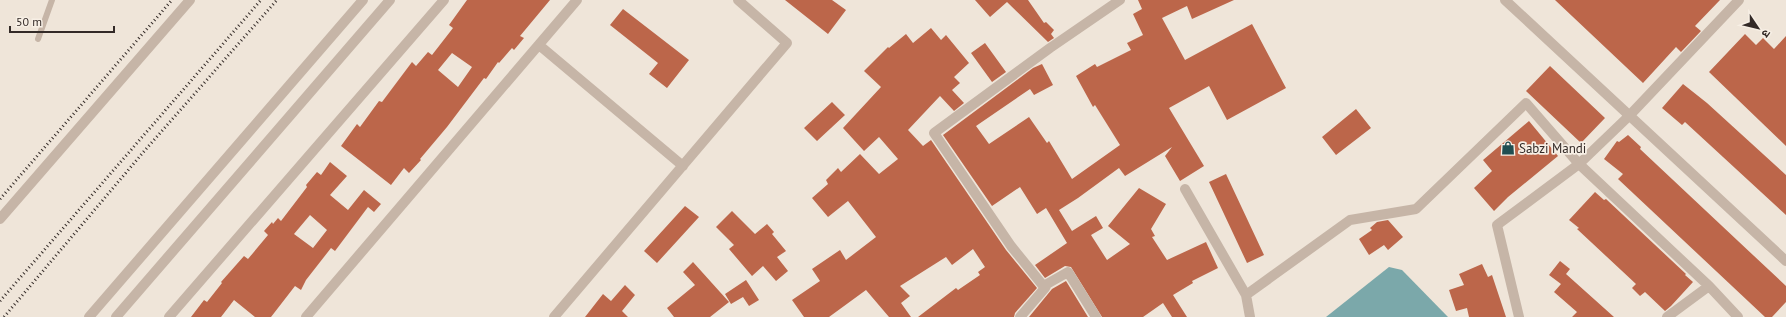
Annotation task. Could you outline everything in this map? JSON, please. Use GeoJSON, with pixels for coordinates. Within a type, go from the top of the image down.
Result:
{"type":"FeatureCollection","features":[{"type":"Feature","properties":{"kind":"street"},"geometry":{"type":"LineString","coordinates":[[0,219],[190,0]]}},
{"type":"Feature","properties":{"kind":"street"},"geometry":{"type":"LineString","coordinates":[[89,317],[363,0]]}},
{"type":"Feature","properties":{"kind":"street"},"geometry":{"type":"LineString","coordinates":[[116,317],[390,0]]}},
{"type":"Feature","properties":{"kind":"street"},"geometry":{"type":"LineString","coordinates":[[169,317],[444,0]]}},
{"type":"Feature","properties":{"kind":"street"},"geometry":{"type":"LineString","coordinates":[[306,317],[577,0]]}},
{"type":"Feature","properties":{"kind":"street"},"geometry":{"type":"LineString","coordinates":[[554,317],[787,43],[738,0]]}},
{"type":"Feature","properties":{"kind":"street"},"geometry":{"type":"LineString","coordinates":[[1045,288],[1011,246],[934,133],[1050,48],[1120,0]]}},
{"type":"Feature","properties":{"kind":"street"},"geometry":{"type":"LineString","coordinates":[[1505,0],[1786,261]]}},
{"type":"Feature","properties":{"kind":"street"},"geometry":{"type":"LineString","coordinates":[[1519,317],[1497,225],[1578,164],[1629,116],[1739,0]]}},
{"type":"Feature","properties":{"kind":"street"},"geometry":{"type":"LineString","coordinates":[[539,45],[683,166]]}},
{"type":"Feature","properties":{"kind":"street"},"geometry":{"type":"LineString","coordinates":[[1246,295],[1350,220],[1416,209],[1526,103],[1578,164],[1709,286],[1738,317]]}},
{"type":"Feature","properties":{"kind":"street"},"geometry":{"type":"LineString","coordinates":[[1185,190],[1246,295],[1250,317]]}},
{"type":"Feature","properties":{"kind":"street"},"geometry":{"type":"LineString","coordinates":[[1020,317],[1048,284],[1068,272],[1096,317]]}},
{"type":"Feature","properties":{"kind":"street"},"geometry":{"type":"LineString","coordinates":[[1667,317],[1709,286]]}},
{"type":"Feature","properties":{"kind":"lane"},"geometry":{"type":"LineString","coordinates":[[38,39],[52,0]]}},
{"type":"Feature","properties":{"kind":"water"},"geometry":{"type":"Polygon","coordinates":[[[1389,267],[1402,270],[1448,317],[1326,317],[1389,267]]]}},
{"type":"Feature","properties":{"kind":"building"},"geometry":{"type":"Polygon","coordinates":[[[467,0],[550,0],[520,36],[524,38],[514,50],[512,48],[499,63],[498,62],[486,79],[484,78],[447,127],[420,159],[421,160],[409,173],[404,168],[391,185],[341,146],[357,124],[360,127],[379,101],[382,102],[412,62],[416,66],[428,52],[432,55],[453,28],[449,25],[467,0]],[[452,53],[438,70],[458,87],[472,67],[452,53]]]}},
{"type":"Feature","properties":{"kind":"building"},"geometry":{"type":"Polygon","coordinates":[[[785,0],[832,0],[846,10],[828,34],[785,0]]]}},
{"type":"Feature","properties":{"kind":"building"},"geometry":{"type":"Polygon","coordinates":[[[975,0],[1028,0],[1044,23],[1046,22],[1054,30],[1051,34],[1054,38],[1048,42],[1007,2],[990,17],[975,0]]]}},
{"type":"Feature","properties":{"kind":"building"},"geometry":{"type":"Polygon","coordinates":[[[1138,0],[1234,0],[1192,19],[1187,6],[1162,18],[1185,60],[1252,24],[1286,88],[1227,120],[1209,86],[1169,108],[1204,166],[1180,181],[1165,156],[1172,147],[1125,176],[1119,168],[1059,210],[1072,231],[1096,216],[1103,228],[1091,235],[1107,260],[1130,244],[1108,226],[1139,188],[1166,204],[1151,229],[1155,236],[1152,237],[1167,260],[1206,242],[1218,268],[1192,281],[1193,283],[1173,295],[1187,317],[1172,317],[1163,303],[1143,317],[1102,317],[1071,267],[1065,266],[1045,278],[1035,265],[1067,243],[1046,208],[1037,214],[1020,187],[992,206],[943,135],[1033,68],[1042,64],[1053,85],[1034,95],[1030,89],[976,126],[989,144],[1029,117],[1047,143],[1049,141],[1072,179],[1120,145],[1095,105],[1093,107],[1076,76],[1095,64],[1097,67],[1131,50],[1127,43],[1143,35],[1133,14],[1142,9],[1138,0]]]}},
{"type":"Feature","properties":{"kind":"building"},"geometry":{"type":"Polygon","coordinates":[[[1555,0],[1720,0],[1695,26],[1701,31],[1681,52],[1676,47],[1643,83],[1555,0]]]}},
{"type":"Feature","properties":{"kind":"building"},"geometry":{"type":"Polygon","coordinates":[[[623,9],[689,60],[667,88],[649,74],[658,63],[610,25],[623,9]]]}},
{"type":"Feature","properties":{"kind":"building"},"geometry":{"type":"Polygon","coordinates":[[[931,28],[941,40],[946,35],[969,63],[954,77],[960,83],[952,90],[964,103],[954,111],[940,96],[908,130],[923,146],[931,140],[1006,250],[1037,288],[1015,313],[1014,317],[918,317],[956,288],[958,290],[980,275],[978,272],[985,267],[973,249],[952,265],[946,257],[900,286],[910,296],[901,303],[911,317],[889,317],[866,290],[829,317],[804,317],[792,300],[820,281],[812,269],[840,250],[846,260],[876,237],[848,201],[828,217],[812,198],[828,184],[826,180],[838,168],[841,172],[860,154],[879,174],[898,159],[879,137],[864,151],[843,128],[881,87],[864,71],[888,47],[889,48],[906,34],[913,43],[931,28]]]}},
{"type":"Feature","properties":{"kind":"building"},"geometry":{"type":"Polygon","coordinates":[[[1745,34],[1756,45],[1763,38],[1774,49],[1786,36],[1786,146],[1709,72],[1745,34]]]}},
{"type":"Feature","properties":{"kind":"building"},"geometry":{"type":"Polygon","coordinates":[[[985,43],[1006,72],[992,82],[971,53],[985,43]]]}},
{"type":"Feature","properties":{"kind":"building"},"geometry":{"type":"Polygon","coordinates":[[[1550,66],[1605,118],[1581,143],[1526,91],[1550,66]]]}},
{"type":"Feature","properties":{"kind":"building"},"geometry":{"type":"Polygon","coordinates":[[[1683,84],[1707,103],[1786,175],[1786,215],[1685,122],[1682,125],[1662,108],[1683,84]]]}},
{"type":"Feature","properties":{"kind":"building"},"geometry":{"type":"Polygon","coordinates":[[[832,102],[845,115],[817,141],[804,128],[832,102]]]}},
{"type":"Feature","properties":{"kind":"building"},"geometry":{"type":"Polygon","coordinates":[[[1356,109],[1371,128],[1336,155],[1322,137],[1356,109]]]}},
{"type":"Feature","properties":{"kind":"building"},"geometry":{"type":"Polygon","coordinates":[[[1529,121],[1558,156],[1508,197],[1494,211],[1474,188],[1492,171],[1483,160],[1529,121]]]}},
{"type":"Feature","properties":{"kind":"building"},"geometry":{"type":"Polygon","coordinates":[[[1628,135],[1641,147],[1640,149],[1786,286],[1786,302],[1772,317],[1765,317],[1618,179],[1623,174],[1604,159],[1617,141],[1619,142],[1628,135]]]}},
{"type":"Feature","properties":{"kind":"building"},"geometry":{"type":"Polygon","coordinates":[[[330,162],[347,176],[330,195],[348,210],[364,190],[381,204],[374,212],[368,207],[335,251],[331,248],[306,280],[301,290],[295,286],[271,317],[255,317],[234,300],[221,317],[191,317],[204,300],[207,302],[222,283],[221,282],[244,256],[248,259],[268,235],[264,231],[278,218],[281,221],[317,172],[321,175],[330,162]],[[310,215],[294,234],[313,248],[327,230],[310,215]]]}},
{"type":"Feature","properties":{"kind":"building"},"geometry":{"type":"Polygon","coordinates":[[[1226,174],[1264,255],[1247,263],[1209,182],[1226,174]]]}},
{"type":"Feature","properties":{"kind":"building"},"geometry":{"type":"Polygon","coordinates":[[[1595,192],[1604,200],[1606,199],[1693,282],[1665,311],[1645,292],[1640,296],[1632,288],[1636,284],[1569,220],[1595,192]]]}},
{"type":"Feature","properties":{"kind":"building"},"geometry":{"type":"Polygon","coordinates":[[[685,206],[699,217],[657,263],[644,251],[685,206]]]}},
{"type":"Feature","properties":{"kind":"building"},"geometry":{"type":"Polygon","coordinates":[[[732,211],[755,234],[767,224],[774,232],[772,234],[786,251],[777,257],[788,271],[776,281],[763,266],[752,276],[729,249],[734,245],[716,227],[732,211]]]}},
{"type":"Feature","properties":{"kind":"building"},"geometry":{"type":"Polygon","coordinates":[[[1388,220],[1403,237],[1388,250],[1384,245],[1369,255],[1359,239],[1372,230],[1370,228],[1377,222],[1388,220]]]}},
{"type":"Feature","properties":{"kind":"building"},"geometry":{"type":"Polygon","coordinates":[[[1560,261],[1570,269],[1566,274],[1614,317],[1572,317],[1577,312],[1554,292],[1561,284],[1549,275],[1560,261]]]}},
{"type":"Feature","properties":{"kind":"building"},"geometry":{"type":"Polygon","coordinates":[[[693,262],[729,302],[710,317],[674,317],[667,308],[695,285],[683,272],[693,262]]]}},
{"type":"Feature","properties":{"kind":"building"},"geometry":{"type":"Polygon","coordinates":[[[1482,264],[1488,277],[1492,275],[1506,317],[1469,317],[1467,308],[1456,311],[1449,290],[1464,285],[1459,274],[1482,264]]]}},
{"type":"Feature","properties":{"kind":"building"},"geometry":{"type":"Polygon","coordinates":[[[746,280],[759,300],[749,306],[743,297],[731,304],[725,294],[746,280]]]}},
{"type":"Feature","properties":{"kind":"building"},"geometry":{"type":"Polygon","coordinates":[[[1066,281],[1088,317],[1029,317],[1052,289],[1066,281]]]}},
{"type":"Feature","properties":{"kind":"building"},"geometry":{"type":"Polygon","coordinates":[[[625,285],[635,295],[622,311],[628,317],[585,317],[603,294],[611,301],[625,285]]]}},
{"type":"Feature","properties":{"kind":"railway"},"geometry":{"type":"LineString","coordinates":[[0,199],[172,0]]}},
{"type":"Feature","properties":{"kind":"railway"},"geometry":{"type":"LineString","coordinates":[[0,301],[261,0]]}},
{"type":"Feature","properties":{"kind":"railway"},"geometry":{"type":"LineString","coordinates":[[4,317],[146,149],[277,0]]}},
{"type":"Feature","properties":{"kind":"place","name":"Sabzi Mandi"},"geometry":{"type":"Point","coordinates":[1508,148]}}]}
